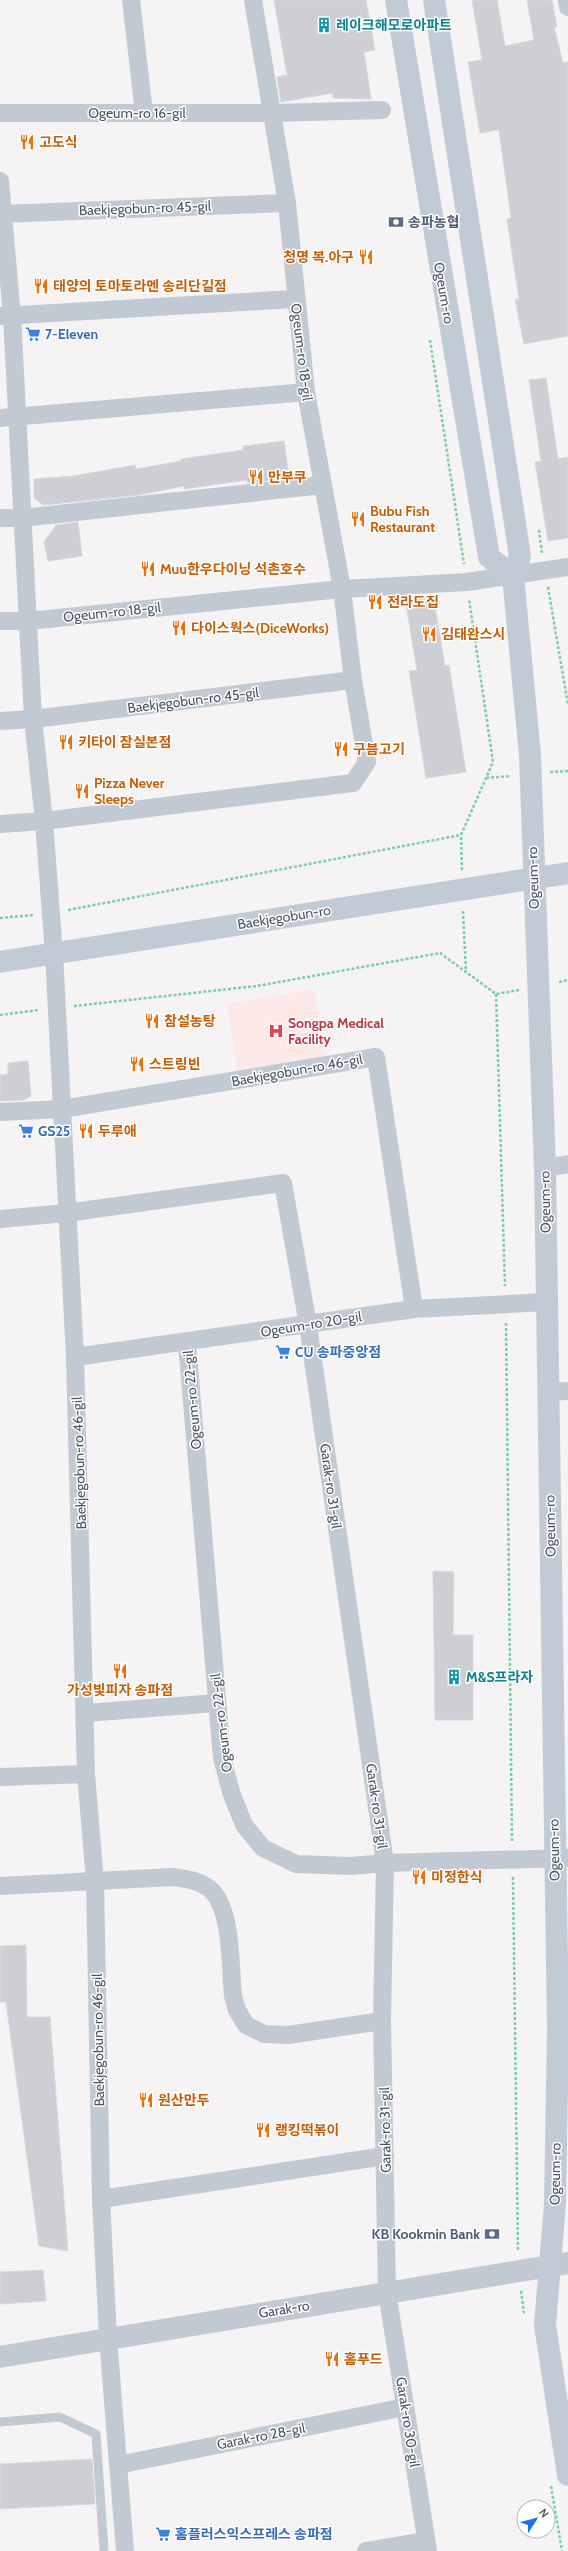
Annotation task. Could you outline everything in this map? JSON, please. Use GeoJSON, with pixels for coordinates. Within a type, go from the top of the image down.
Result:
{"type":"FeatureCollection","features":[{"type":"Feature","properties":{"kind":"main road","name":"Ogeum-ro"},"geometry":{"type":"LineString","coordinates":[[396,0],[489,557],[513,576]]}},
{"type":"Feature","properties":{"kind":"main road","name":"Ogeum-ro"},"geometry":{"type":"LineString","coordinates":[[434,0],[520,556],[513,576],[530,755],[533,879],[545,1168],[547,1302],[558,1391],[561,1858],[555,2204],[559,2264],[545,2325],[559,2478]]}},
{"type":"Feature","properties":{"kind":"main road","name":"Baekjegobun-ro"},"geometry":{"type":"LineString","coordinates":[[0,962],[568,873]]}},
{"type":"Feature","properties":{"kind":"street"},"geometry":{"type":"LineString","coordinates":[[131,0],[144,113]]}},
{"type":"Feature","properties":{"kind":"street"},"geometry":{"type":"LineString","coordinates":[[253,0],[273,113]]}},
{"type":"Feature","properties":{"kind":"street"},"geometry":{"type":"LineString","coordinates":[[567,0],[568,7]]}},
{"type":"Feature","properties":{"kind":"street","name":"Ogeum-ro 16-gil"},"geometry":{"type":"LineString","coordinates":[[0,113],[273,113],[382,110]]}},
{"type":"Feature","properties":{"kind":"street","name":"Ogeum-ro 18-gil"},"geometry":{"type":"LineString","coordinates":[[44,821],[353,783],[367,762],[353,680],[342,589],[306,392],[295,299],[287,203],[273,113]]}},
{"type":"Feature","properties":{"kind":"street"},"geometry":{"type":"LineString","coordinates":[[0,181],[6,316],[8,418],[22,518],[33,719],[44,821],[49,914],[54,954]]}},
{"type":"Feature","properties":{"kind":"street","name":"Baekjegobun-ro 45-gil"},"geometry":{"type":"LineString","coordinates":[[1,214],[287,203]]}},
{"type":"Feature","properties":{"kind":"street"},"geometry":{"type":"LineString","coordinates":[[6,316],[295,299]]}},
{"type":"Feature","properties":{"kind":"street"},"geometry":{"type":"LineString","coordinates":[[8,418],[306,392]]}},
{"type":"Feature","properties":{"kind":"street"},"geometry":{"type":"LineString","coordinates":[[0,518],[22,518],[322,485]]}},
{"type":"Feature","properties":{"kind":"street","name":"Ogeum-ro 18-gil"},"geometry":{"type":"LineString","coordinates":[[0,621],[28,621],[342,589],[467,582],[568,567]]}},
{"type":"Feature","properties":{"kind":"street","name":"Baekjegobun-ro 45-gil"},"geometry":{"type":"LineString","coordinates":[[0,721],[33,719],[353,680]]}},
{"type":"Feature","properties":{"kind":"street"},"geometry":{"type":"LineString","coordinates":[[0,824],[44,821]]}},
{"type":"Feature","properties":{"kind":"street","name":"Baekjegobun-ro 46-gil"},"geometry":{"type":"LineString","coordinates":[[54,954],[66,1213],[76,1357],[86,1713],[86,1774],[95,1881],[101,2200],[108,2338]]}},
{"type":"Feature","properties":{"kind":"street","name":"Baekjegobun-ro 46-gil"},"geometry":{"type":"LineString","coordinates":[[0,1112],[62,1109],[376,1057],[414,1309]]}},
{"type":"Feature","properties":{"kind":"street"},"geometry":{"type":"LineString","coordinates":[[545,1168],[568,1164]]}},
{"type":"Feature","properties":{"kind":"street"},"geometry":{"type":"LineString","coordinates":[[0,1219],[66,1213],[282,1183],[308,1325]]}},
{"type":"Feature","properties":{"kind":"street","name":"Ogeum-ro 20-gil"},"geometry":{"type":"LineString","coordinates":[[76,1357],[187,1343],[414,1309],[547,1302]]}},
{"type":"Feature","properties":{"kind":"street","name":"Garak-ro 31-gil"},"geometry":{"type":"LineString","coordinates":[[308,1325],[385,1863],[382,2021],[388,2292]]}},
{"type":"Feature","properties":{"kind":"street","name":"Ogeum-ro 22-gil"},"geometry":{"type":"LineString","coordinates":[[187,1343],[222,1758],[231,1792],[244,1825],[263,1848],[296,1864],[351,1866],[385,1863],[561,1858]]}},
{"type":"Feature","properties":{"kind":"street"},"geometry":{"type":"LineString","coordinates":[[86,1713],[217,1703]]}},
{"type":"Feature","properties":{"kind":"street"},"geometry":{"type":"LineString","coordinates":[[0,1777],[86,1774]]}},
{"type":"Feature","properties":{"kind":"street"},"geometry":{"type":"LineString","coordinates":[[0,1886],[173,1877],[193,1880],[212,1891],[222,1904],[233,1996],[237,2010],[246,2025],[264,2034],[288,2035],[382,2021]]}},
{"type":"Feature","properties":{"kind":"street"},"geometry":{"type":"LineString","coordinates":[[101,2200],[385,2156]]}},
{"type":"Feature","properties":{"kind":"street","name":"Garak-ro"},"geometry":{"type":"LineString","coordinates":[[0,2357],[559,2264]]}},
{"type":"Feature","properties":{"kind":"street","name":"Garak-ro 30-gil"},"geometry":{"type":"LineString","coordinates":[[388,2292],[427,2546]]}},
{"type":"Feature","properties":{"kind":"street"},"geometry":{"type":"LineString","coordinates":[[108,2338],[124,2551]]}},
{"type":"Feature","properties":{"kind":"street","name":"Garak-ro 28-gil"},"geometry":{"type":"LineString","coordinates":[[118,2465],[405,2407]]}},
{"type":"Feature","properties":{"kind":"street"},"geometry":{"type":"LineString","coordinates":[[366,2551],[427,2546]]}},
{"type":"Feature","properties":{"kind":"lane"},"geometry":{"type":"LineString","coordinates":[[0,2422],[60,2417],[96,2434],[104,2551]]}},
{"type":"Feature","properties":{"kind":"path"},"geometry":{"type":"LineString","coordinates":[[0,918],[49,914],[460,835],[493,762],[430,338]]}},
{"type":"Feature","properties":{"kind":"path"},"geometry":{"type":"LineString","coordinates":[[0,1015],[256,986],[440,953],[496,994],[506,1305],[518,2271],[524,2318]]}},
{"type":"Feature","properties":{"kind":"path"},"geometry":{"type":"LineString","coordinates":[[559,2478],[562,2551]]}},
{"type":"Feature","properties":{"kind":"shaded area","name":"Songpa Medical Facility"},"geometry":{"type":"Polygon","coordinates":[[[314,989],[326,1058],[238,1073],[227,1004],[314,989]]]}},
{"type":"Feature","properties":{"kind":"building","name":"레이크해모로아파트"},"geometry":{"type":"Polygon","coordinates":[[[274,0],[366,0],[375,50],[364,52],[371,99],[333,98],[333,93],[281,102],[277,77],[287,75],[274,0]]]}},
{"type":"Feature","properties":{"kind":"building"},"geometry":{"type":"Polygon","coordinates":[[[472,0],[497,0],[505,46],[534,40],[527,0],[552,0],[557,27],[554,27],[563,63],[568,62],[568,336],[524,344],[515,299],[519,299],[507,219],[511,218],[499,130],[480,133],[468,62],[482,60],[472,0]]]}},
{"type":"Feature","properties":{"kind":"building"},"geometry":{"type":"Polygon","coordinates":[[[546,378],[558,459],[568,457],[568,538],[548,541],[535,462],[541,461],[529,380],[546,378]]]}},
{"type":"Feature","properties":{"kind":"building"},"geometry":{"type":"Polygon","coordinates":[[[284,441],[288,470],[283,479],[247,483],[247,480],[184,489],[184,486],[139,495],[43,505],[34,498],[34,479],[74,476],[135,465],[136,469],[181,461],[181,459],[243,450],[243,446],[284,441]]]}},
{"type":"Feature","properties":{"kind":"building"},"geometry":{"type":"Polygon","coordinates":[[[78,522],[82,556],[48,561],[44,542],[56,525],[78,522]]]}},
{"type":"Feature","properties":{"kind":"building"},"geometry":{"type":"Polygon","coordinates":[[[433,595],[445,666],[449,665],[466,772],[426,778],[409,671],[417,670],[405,599],[433,595]]]}},
{"type":"Feature","properties":{"kind":"building"},"geometry":{"type":"Polygon","coordinates":[[[28,1061],[31,1096],[24,1100],[0,1101],[0,1075],[8,1074],[8,1063],[28,1061]]]}},
{"type":"Feature","properties":{"kind":"building","name":"M&S프라자"},"geometry":{"type":"Polygon","coordinates":[[[433,1571],[454,1572],[453,1635],[473,1635],[473,1720],[435,1720],[433,1571]]]}},
{"type":"Feature","properties":{"kind":"building"},"geometry":{"type":"Polygon","coordinates":[[[26,1945],[27,2017],[50,2017],[68,2251],[39,2246],[6,2002],[0,2002],[0,1946],[26,1945]]]}},
{"type":"Feature","properties":{"kind":"building"},"geometry":{"type":"Polygon","coordinates":[[[43,2270],[46,2301],[0,2304],[0,2272],[43,2270]]]}},
{"type":"Feature","properties":{"kind":"building"},"geometry":{"type":"Polygon","coordinates":[[[92,2459],[95,2504],[0,2509],[0,2464],[92,2459]]]}},
{"type":"Feature","properties":{"kind":"place","name":"레이크해모로아파트"},"geometry":{"type":"Point","coordinates":[324,25]}},
{"type":"Feature","properties":{"kind":"place","name":"고도식"},"geometry":{"type":"Point","coordinates":[27,142]}},
{"type":"Feature","properties":{"kind":"place","name":"송파농협"},"geometry":{"type":"Point","coordinates":[396,222]}},
{"type":"Feature","properties":{"kind":"place","name":"청명 복.아구"},"geometry":{"type":"Point","coordinates":[366,257]}},
{"type":"Feature","properties":{"kind":"place","name":"태양의 토마토라멘 송리단길점"},"geometry":{"type":"Point","coordinates":[41,286]}},
{"type":"Feature","properties":{"kind":"place","name":"7-Eleven"},"geometry":{"type":"Point","coordinates":[33,334]}},
{"type":"Feature","properties":{"kind":"place","name":"만부쿠"},"geometry":{"type":"Point","coordinates":[256,477]}},
{"type":"Feature","properties":{"kind":"place","name":"Bubu Fish Restaurant"},"geometry":{"type":"Point","coordinates":[358,519]}},
{"type":"Feature","properties":{"kind":"place","name":"Muu한우다이닝 석촌호수"},"geometry":{"type":"Point","coordinates":[148,569]}},
{"type":"Feature","properties":{"kind":"place","name":"전라도집"},"geometry":{"type":"Point","coordinates":[375,602]}},
{"type":"Feature","properties":{"kind":"place","name":"다이스웍스(DiceWorks)"},"geometry":{"type":"Point","coordinates":[179,628]}},
{"type":"Feature","properties":{"kind":"place","name":"김태완스시"},"geometry":{"type":"Point","coordinates":[429,634]}},
{"type":"Feature","properties":{"kind":"place","name":"키타이 잠실본점"},"geometry":{"type":"Point","coordinates":[66,742]}},
{"type":"Feature","properties":{"kind":"place","name":"구븜고기"},"geometry":{"type":"Point","coordinates":[341,749]}},
{"type":"Feature","properties":{"kind":"place","name":"Pizza Never Sleeps"},"geometry":{"type":"Point","coordinates":[82,791]}},
{"type":"Feature","properties":{"kind":"place","name":"참설농탕"},"geometry":{"type":"Point","coordinates":[152,1021]}},
{"type":"Feature","properties":{"kind":"place","name":"Songpa Medical Facility"},"geometry":{"type":"Point","coordinates":[276,1031]}},
{"type":"Feature","properties":{"kind":"place","name":"스트링빈"},"geometry":{"type":"Point","coordinates":[137,1064]}},
{"type":"Feature","properties":{"kind":"place","name":"GS25"},"geometry":{"type":"Point","coordinates":[26,1131]}},
{"type":"Feature","properties":{"kind":"place","name":"두루애"},"geometry":{"type":"Point","coordinates":[86,1131]}},
{"type":"Feature","properties":{"kind":"place","name":"CU 송파중앙점"},"geometry":{"type":"Point","coordinates":[283,1352]}},
{"type":"Feature","properties":{"kind":"place","name":"가성빛피자 송파점"},"geometry":{"type":"Point","coordinates":[120,1671]}},
{"type":"Feature","properties":{"kind":"place","name":"M&S프라자"},"geometry":{"type":"Point","coordinates":[454,1677]}},
{"type":"Feature","properties":{"kind":"place","name":"미정한식"},"geometry":{"type":"Point","coordinates":[419,1877]}},
{"type":"Feature","properties":{"kind":"place","name":"원산만두"},"geometry":{"type":"Point","coordinates":[146,2100]}},
{"type":"Feature","properties":{"kind":"place","name":"랭킹떡볶이"},"geometry":{"type":"Point","coordinates":[263,2130]}},
{"type":"Feature","properties":{"kind":"place","name":"KB Kookmin Bank"},"geometry":{"type":"Point","coordinates":[492,2234]}},
{"type":"Feature","properties":{"kind":"place","name":"홈푸드"},"geometry":{"type":"Point","coordinates":[332,2359]}},
{"type":"Feature","properties":{"kind":"place","name":"홈플러스익스프레스 송파점"},"geometry":{"type":"Point","coordinates":[163,2534]}}]}
